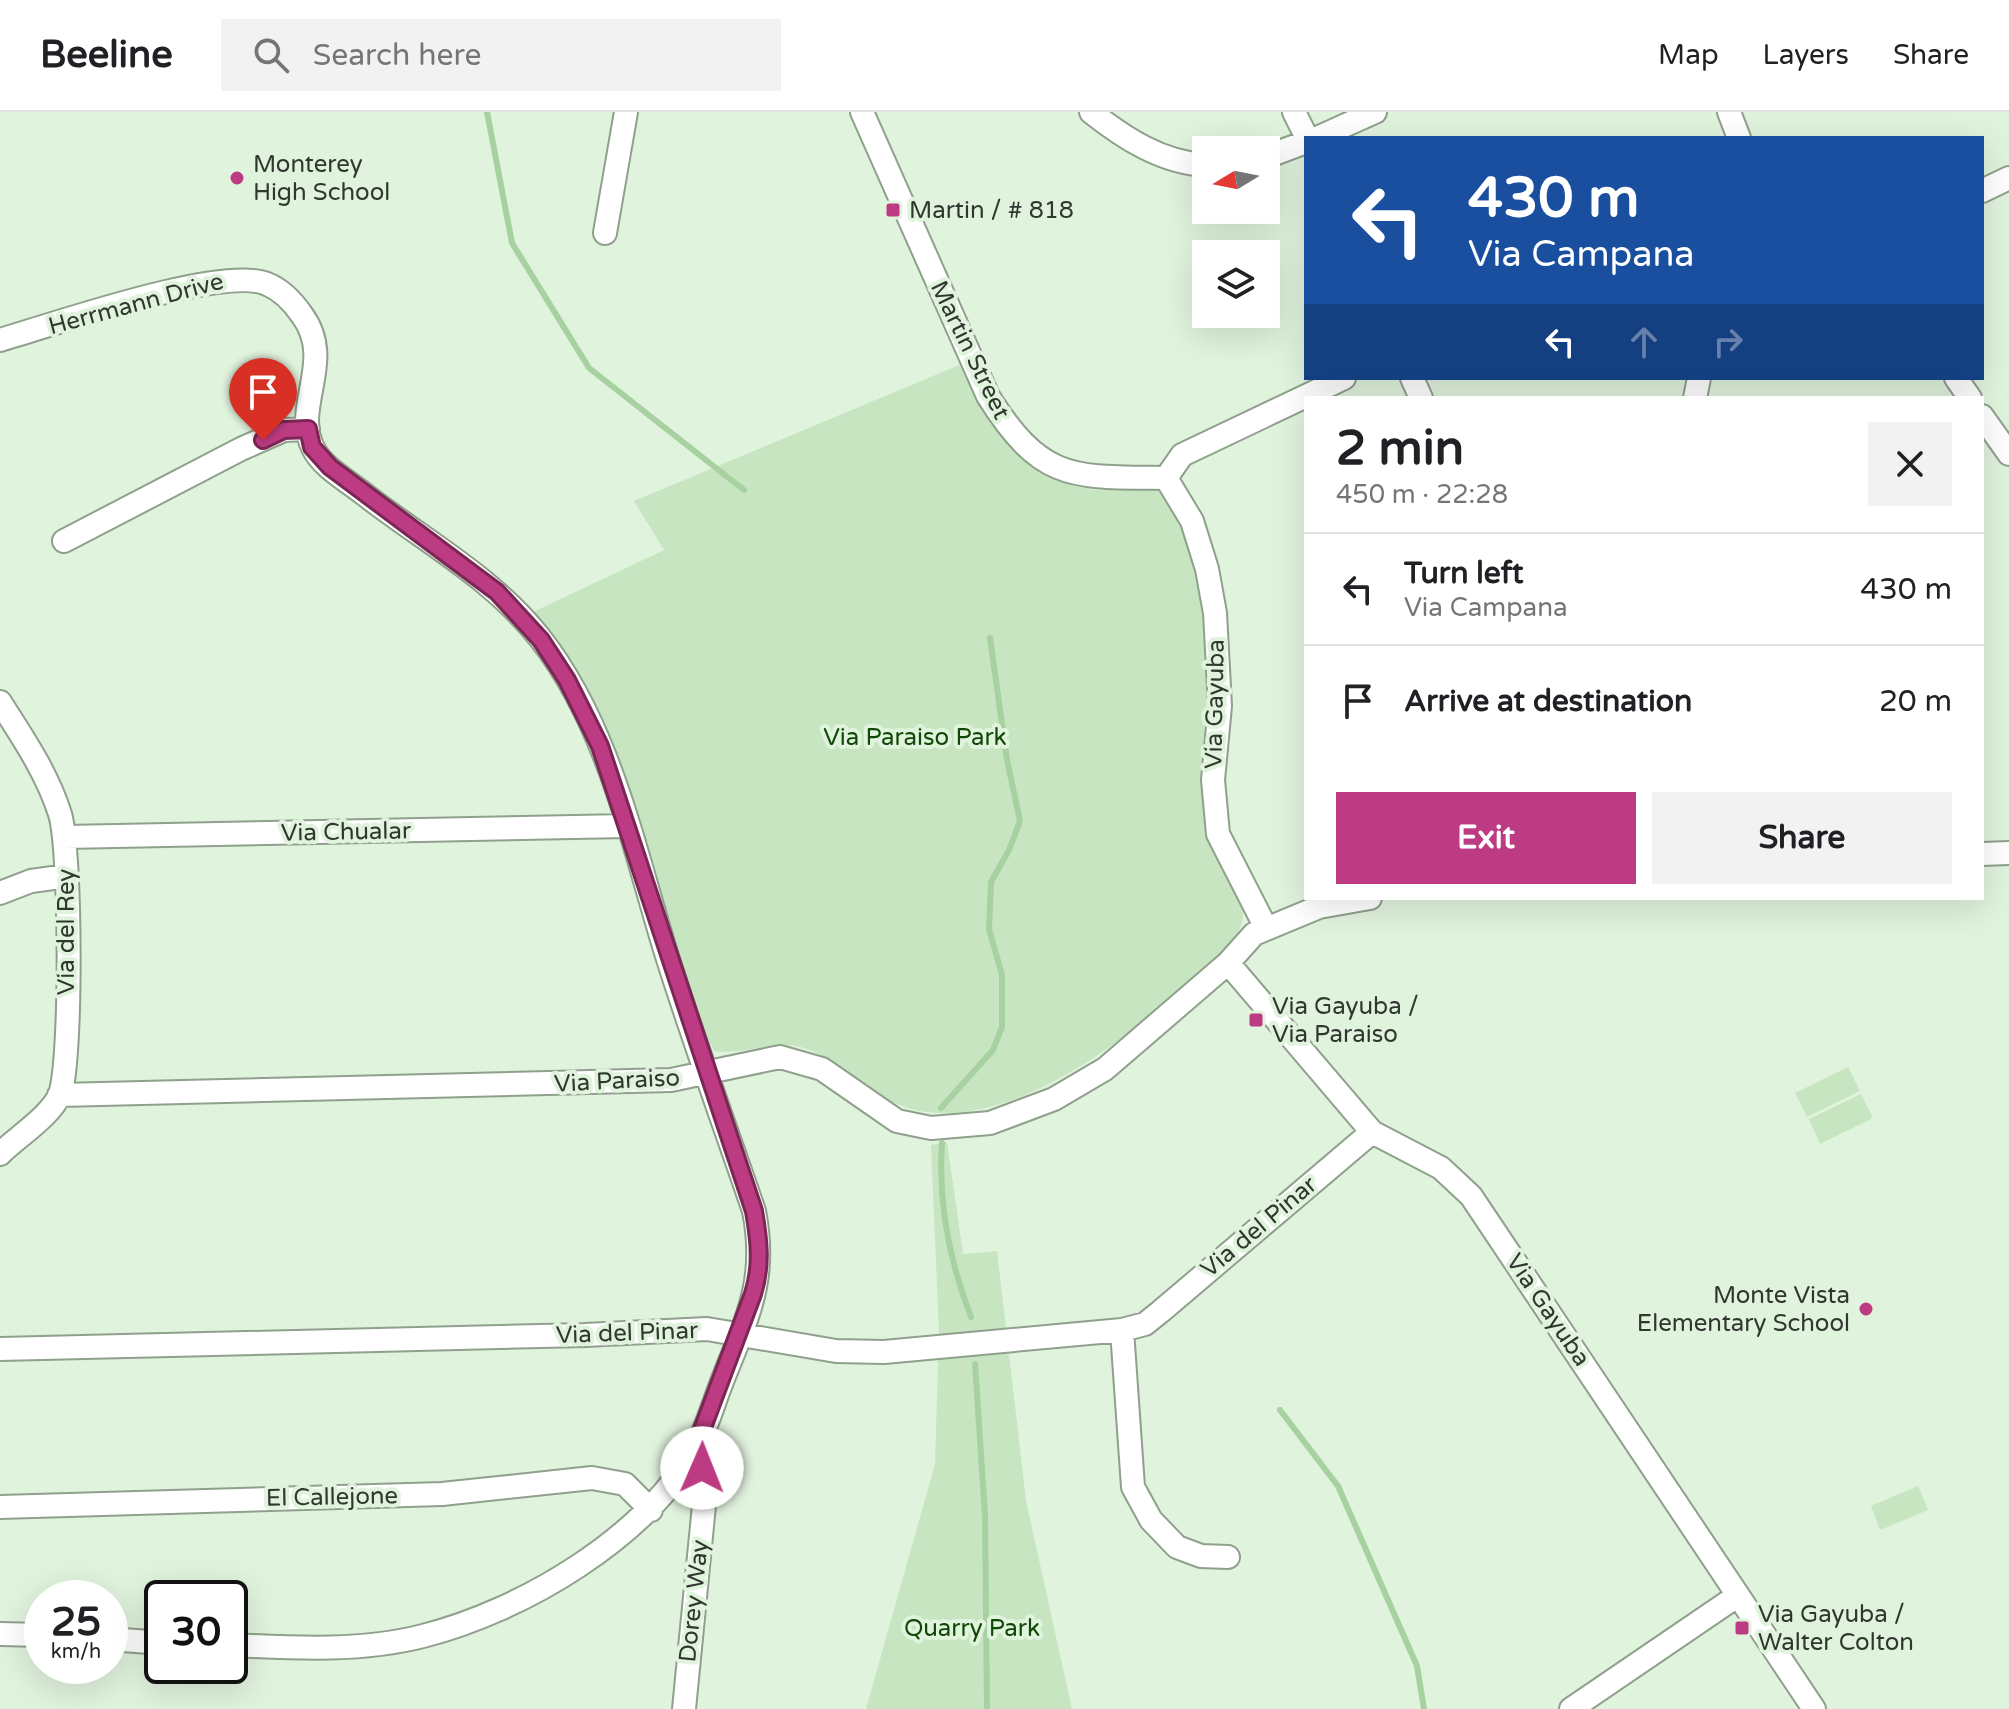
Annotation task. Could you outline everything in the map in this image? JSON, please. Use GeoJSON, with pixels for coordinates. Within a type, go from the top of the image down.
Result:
{"type":"FeatureCollection","features":[{"type":"Feature","properties":{"kind":"street"},"geometry":{"type":"LineString","coordinates":[[605,233],[626,112]]}},
{"type":"Feature","properties":{"kind":"street","name":"Martin Street"},"geometry":{"type":"LineString","coordinates":[[862,112],[988,396],[1011,434],[1044,462],[1067,472],[1095,478],[1166,478]]}},
{"type":"Feature","properties":{"kind":"street"},"geometry":{"type":"LineString","coordinates":[[1091,112],[1136,143],[1162,155],[1192,162]]}},
{"type":"Feature","properties":{"kind":"street"},"geometry":{"type":"LineString","coordinates":[[1294,112],[1304,136]]}},
{"type":"Feature","properties":{"kind":"street"},"geometry":{"type":"LineString","coordinates":[[1321,136],[1375,112]]}},
{"type":"Feature","properties":{"kind":"street"},"geometry":{"type":"LineString","coordinates":[[1729,112],[1738,136]]}},
{"type":"Feature","properties":{"kind":"street"},"geometry":{"type":"LineString","coordinates":[[1280,151],[1304,141]]}},
{"type":"Feature","properties":{"kind":"street"},"geometry":{"type":"LineString","coordinates":[[1984,190],[2009,178]]}},
{"type":"Feature","properties":{"kind":"street","name":"Herrmann Drive"},"geometry":{"type":"LineString","coordinates":[[0,340],[212,280],[260,281],[290,300],[315,339],[317,360],[308,429]]}},
{"type":"Feature","properties":{"kind":"street"},"geometry":{"type":"LineString","coordinates":[[1306,396],[1340,380]]}},
{"type":"Feature","properties":{"kind":"street"},"geometry":{"type":"LineString","coordinates":[[1166,478],[1182,455],[1304,397]]}},
{"type":"Feature","properties":{"kind":"street"},"geometry":{"type":"LineString","coordinates":[[1984,419],[2009,454]]}},
{"type":"Feature","properties":{"kind":"street"},"geometry":{"type":"LineString","coordinates":[[64,541],[241,449],[284,430],[308,429],[312,447],[330,467],[479,576],[541,640],[576,695],[600,746],[754,1211],[759,1240],[760,1273],[740,1336],[696,1446],[651,1510],[603,1550],[568,1572],[486,1614],[424,1636],[329,1647],[248,1645]]}},
{"type":"Feature","properties":{"kind":"street","name":"Via Gayuba"},"geometry":{"type":"LineString","coordinates":[[1166,478],[1192,521],[1207,569],[1215,613],[1220,706],[1213,780],[1218,834],[1266,928]]}},
{"type":"Feature","properties":{"kind":"street","name":"Via del Rey"},"geometry":{"type":"LineString","coordinates":[[0,702],[47,780],[65,837],[65,1053],[59,1095]]}},
{"type":"Feature","properties":{"kind":"street","name":"Via Chualar"},"geometry":{"type":"LineString","coordinates":[[65,837],[627,826]]}},
{"type":"Feature","properties":{"kind":"street"},"geometry":{"type":"LineString","coordinates":[[1984,854],[2009,853]]}},
{"type":"Feature","properties":{"kind":"street"},"geometry":{"type":"LineString","coordinates":[[0,893],[31,881],[67,876]]}},
{"type":"Feature","properties":{"kind":"street","name":"Via Paraiso"},"geometry":{"type":"LineString","coordinates":[[59,1095],[671,1080],[708,1075],[762,1059],[788,1057],[822,1069],[897,1121],[931,1128],[990,1123],[1054,1099],[1105,1069],[1228,963],[1254,934],[1319,907],[1359,900]]}},
{"type":"Feature","properties":{"kind":"street","name":"Via Gayuba"},"geometry":{"type":"LineString","coordinates":[[1228,963],[1372,1132],[1441,1168],[1471,1196],[1814,1709]]}},
{"type":"Feature","properties":{"kind":"street"},"geometry":{"type":"LineString","coordinates":[[0,1154],[59,1095]]}},
{"type":"Feature","properties":{"kind":"street","name":"Via del Pinar"},"geometry":{"type":"LineString","coordinates":[[0,1349],[707,1329],[836,1351],[884,1352],[1122,1330],[1145,1324],[1372,1132]]}},
{"type":"Feature","properties":{"kind":"street"},"geometry":{"type":"LineString","coordinates":[[1122,1330],[1133,1487],[1151,1520],[1177,1547],[1201,1556],[1228,1557]]}},
{"type":"Feature","properties":{"kind":"street","name":"Dorey Way"},"geometry":{"type":"LineString","coordinates":[[684,1709],[706,1485],[696,1446]]}},
{"type":"Feature","properties":{"kind":"street","name":"El Callejone"},"geometry":{"type":"LineString","coordinates":[[0,1507],[442,1494],[592,1478],[625,1484],[651,1510]]}},
{"type":"Feature","properties":{"kind":"street"},"geometry":{"type":"LineString","coordinates":[[1571,1709],[1737,1596]]}},
{"type":"Feature","properties":{"kind":"street"},"geometry":{"type":"LineString","coordinates":[[0,1634],[24,1635]]}},
{"type":"Feature","properties":{"kind":"green space","name":"Via Paraiso Park"},"geometry":{"type":"Polygon","coordinates":[[[964,363],[999,429],[1029,463],[1048,476],[1071,485],[1098,490],[1152,489],[1159,491],[1174,505],[1186,530],[1195,561],[1207,632],[1212,718],[1206,827],[1239,896],[1243,916],[1236,936],[1215,960],[1135,1028],[1069,1073],[1034,1091],[998,1104],[962,1112],[926,1112],[893,1102],[835,1064],[804,1048],[781,1045],[714,1051],[696,1017],[641,844],[531,613],[664,550],[634,501],[964,363]]]}},
{"type":"Feature","properties":{"kind":"green space"},"geometry":{"type":"Polygon","coordinates":[[[1848,1067],[1860,1091],[1807,1117],[1795,1093],[1848,1067]]]}},
{"type":"Feature","properties":{"kind":"green space"},"geometry":{"type":"Polygon","coordinates":[[[1861,1094],[1873,1118],[1820,1144],[1809,1119],[1861,1094]]]}},
{"type":"Feature","properties":{"kind":"green space","name":"Quarry Park"},"geometry":{"type":"Polygon","coordinates":[[[947,1142],[963,1254],[997,1251],[1026,1501],[1072,1709],[866,1709],[935,1464],[939,1332],[931,1145],[947,1142]]]}},
{"type":"Feature","properties":{"kind":"green space"},"geometry":{"type":"Polygon","coordinates":[[[1918,1486],[1928,1510],[1880,1530],[1871,1506],[1918,1486]]]}},
{"type":"Feature","properties":{"kind":"waterway"},"geometry":{"type":"LineString","coordinates":[[487,112],[512,243],[589,368],[744,490]]}},
{"type":"Feature","properties":{"kind":"waterway"},"geometry":{"type":"LineString","coordinates":[[941,1108],[993,1050],[1002,1027],[1002,975],[989,929],[991,882],[1009,850],[1020,821],[1007,760],[990,638]]}},
{"type":"Feature","properties":{"kind":"waterway"},"geometry":{"type":"LineString","coordinates":[[942,1143],[942,1188],[947,1232],[971,1317]]}},
{"type":"Feature","properties":{"kind":"waterway"},"geometry":{"type":"LineString","coordinates":[[975,1364],[985,1515],[987,1709]]}},
{"type":"Feature","properties":{"kind":"waterway"},"geometry":{"type":"LineString","coordinates":[[1280,1410],[1338,1486],[1417,1666],[1424,1709]]}},
{"type":"Feature","properties":{"kind":"place","name":"Monterey High School"},"geometry":{"type":"Point","coordinates":[237,178]}},
{"type":"Feature","properties":{"kind":"place","name":"Martin / # 818"},"geometry":{"type":"Point","coordinates":[893,210]}},
{"type":"Feature","properties":{"kind":"place","name":"Via Gayuba / Via Paraiso"},"geometry":{"type":"Point","coordinates":[1256,1020]}},
{"type":"Feature","properties":{"kind":"place","name":"Monte Vista Elementary School"},"geometry":{"type":"Point","coordinates":[1866,1309]}},
{"type":"Feature","properties":{"kind":"place","name":"Via Gayuba / Walter Colton"},"geometry":{"type":"Point","coordinates":[1742,1628]}},
{"type":"Feature","properties":{"kind":"route"},"geometry":{"type":"LineString","coordinates":[[263,440],[284,430],[308,429],[312,447],[330,467],[497,592],[521,616],[559,665],[600,746],[669,962],[754,1211],[759,1240],[760,1273],[740,1336],[696,1446],[702,1468]]}}]}
